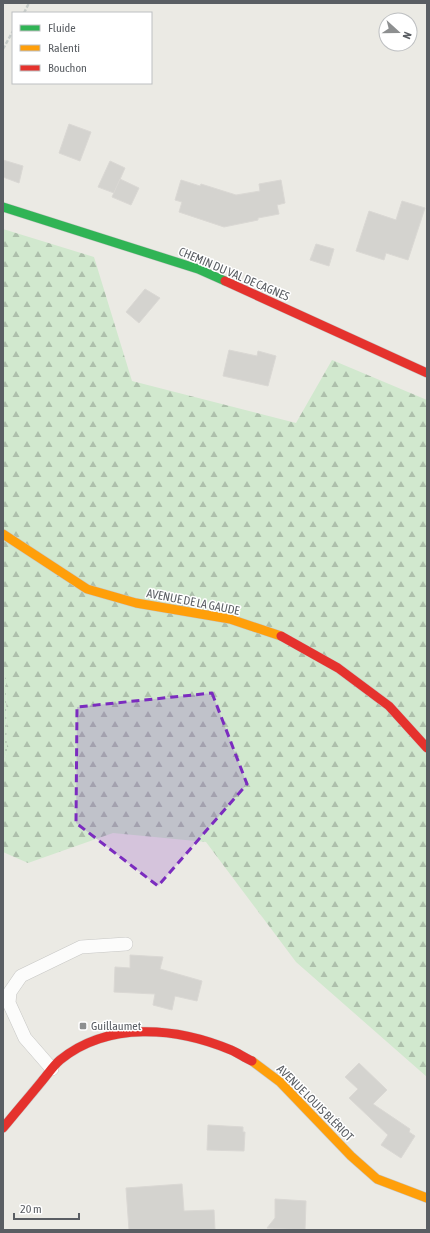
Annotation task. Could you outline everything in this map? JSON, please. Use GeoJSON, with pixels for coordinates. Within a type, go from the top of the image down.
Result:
{"type":"FeatureCollection","features":[{"type":"Feature","properties":{"kind":"street","name":"CHEMIN DU VAL DE CAGNES"},"geometry":{"type":"LineString","coordinates":[[3,207],[198,269],[427,373]]}},
{"type":"Feature","properties":{"kind":"street","name":"AVENUE DE LA GAUDE"},"geometry":{"type":"LineString","coordinates":[[3,534],[87,589],[136,603],[230,619],[281,636],[338,668],[389,706],[427,748]]}},
{"type":"Feature","properties":{"kind":"street","name":"AVENUE LOUIS BLÉRIOT"},"geometry":{"type":"LineString","coordinates":[[3,1128],[59,1061],[82,1045],[105,1036],[131,1032],[168,1032],[200,1039],[225,1047],[257,1064],[280,1082],[351,1156],[377,1179],[427,1198]]}},
{"type":"Feature","properties":{"kind":"lane"},"geometry":{"type":"LineString","coordinates":[[52,1069],[25,1038],[9,1003],[10,992],[21,976],[81,947],[126,944]]}},
{"type":"Feature","properties":{"kind":"path"},"geometry":{"type":"LineString","coordinates":[[24,12],[29,3]]}},
{"type":"Feature","properties":{"kind":"path"},"geometry":{"type":"LineString","coordinates":[[3,49],[12,33]]}},
{"type":"Feature","properties":{"kind":"highlighted area"},"geometry":{"type":"Polygon","coordinates":[[[212,693],[247,784],[158,886],[76,823],[77,707],[212,693]]]}},
{"type":"Feature","properties":{"kind":"green space"},"geometry":{"type":"Polygon","coordinates":[[[3,229],[94,257],[132,381],[296,423],[332,360],[427,400],[427,1077],[296,962],[206,842],[113,833],[28,863],[3,852],[3,763],[7,752],[6,678],[3,674],[3,229]]]}},
{"type":"Feature","properties":{"kind":"green space"},"geometry":{"type":"Polygon","coordinates":[[[3,674],[6,678],[7,752],[3,763],[3,674]]]}},
{"type":"Feature","properties":{"kind":"building"},"geometry":{"type":"Polygon","coordinates":[[[69,124],[91,132],[80,161],[59,153],[69,124]]]}},
{"type":"Feature","properties":{"kind":"building"},"geometry":{"type":"Polygon","coordinates":[[[3,160],[23,166],[19,183],[3,177],[3,160]]]}},
{"type":"Feature","properties":{"kind":"building"},"geometry":{"type":"Polygon","coordinates":[[[110,161],[125,168],[114,193],[98,187],[110,161]]]}},
{"type":"Feature","properties":{"kind":"building"},"geometry":{"type":"Polygon","coordinates":[[[120,179],[139,188],[131,205],[112,197],[120,179]]]}},
{"type":"Feature","properties":{"kind":"building"},"geometry":{"type":"Polygon","coordinates":[[[181,180],[200,186],[201,184],[236,195],[260,191],[259,184],[281,180],[285,203],[277,205],[279,214],[224,227],[179,212],[182,202],[175,200],[181,180]]]}},
{"type":"Feature","properties":{"kind":"building"},"geometry":{"type":"Polygon","coordinates":[[[402,201],[425,208],[408,260],[386,253],[384,260],[356,251],[369,211],[396,220],[402,201]]]}},
{"type":"Feature","properties":{"kind":"building"},"geometry":{"type":"Polygon","coordinates":[[[316,244],[334,249],[329,266],[310,260],[316,244]]]}},
{"type":"Feature","properties":{"kind":"building"},"geometry":{"type":"Polygon","coordinates":[[[145,289],[160,298],[139,323],[126,312],[145,289]]]}},
{"type":"Feature","properties":{"kind":"building"},"geometry":{"type":"Polygon","coordinates":[[[229,350],[257,356],[258,351],[276,356],[268,386],[223,376],[229,350]]]}},
{"type":"Feature","properties":{"kind":"building"},"geometry":{"type":"Polygon","coordinates":[[[130,955],[163,957],[160,969],[202,981],[197,1001],[175,996],[172,1010],[153,1005],[155,994],[114,992],[115,967],[130,968],[130,955]]]}},
{"type":"Feature","properties":{"kind":"building"},"geometry":{"type":"Polygon","coordinates":[[[359,1063],[387,1090],[373,1104],[410,1129],[409,1132],[415,1136],[401,1158],[381,1145],[388,1135],[349,1098],[358,1089],[345,1077],[359,1063]]]}},
{"type":"Feature","properties":{"kind":"building"},"geometry":{"type":"Polygon","coordinates":[[[208,1125],[243,1127],[243,1132],[245,1132],[244,1151],[207,1150],[208,1125]]]}},
{"type":"Feature","properties":{"kind":"building"},"geometry":{"type":"Polygon","coordinates":[[[182,1184],[184,1211],[214,1210],[215,1230],[129,1230],[126,1188],[182,1184]]]}},
{"type":"Feature","properties":{"kind":"building"},"geometry":{"type":"Polygon","coordinates":[[[275,1199],[306,1201],[305,1230],[267,1228],[275,1218],[275,1199]]]}},
{"type":"Feature","properties":{"kind":"traffic: fast"},"geometry":{"type":"LineString","coordinates":[[3,207],[198,269],[225,281]]}},
{"type":"Feature","properties":{"kind":"traffic: slow"},"geometry":{"type":"LineString","coordinates":[[3,534],[87,589],[136,603],[230,619],[281,636]]}},
{"type":"Feature","properties":{"kind":"traffic: slow"},"geometry":{"type":"LineString","coordinates":[[252,1061],[280,1082],[351,1156],[377,1179],[427,1198]]}},
{"type":"Feature","properties":{"kind":"traffic: jam"},"geometry":{"type":"LineString","coordinates":[[225,281],[427,373]]}},
{"type":"Feature","properties":{"kind":"traffic: jam"},"geometry":{"type":"LineString","coordinates":[[281,636],[338,668],[389,706],[427,748]]}},
{"type":"Feature","properties":{"kind":"traffic: jam"},"geometry":{"type":"LineString","coordinates":[[3,1128],[57,1062],[79,1047],[99,1039],[121,1034],[143,1032],[188,1036],[231,1050],[252,1061]]}},
{"type":"Feature","properties":{"kind":"place","name":"Guillaumet"},"geometry":{"type":"Point","coordinates":[83,1026]}}]}
